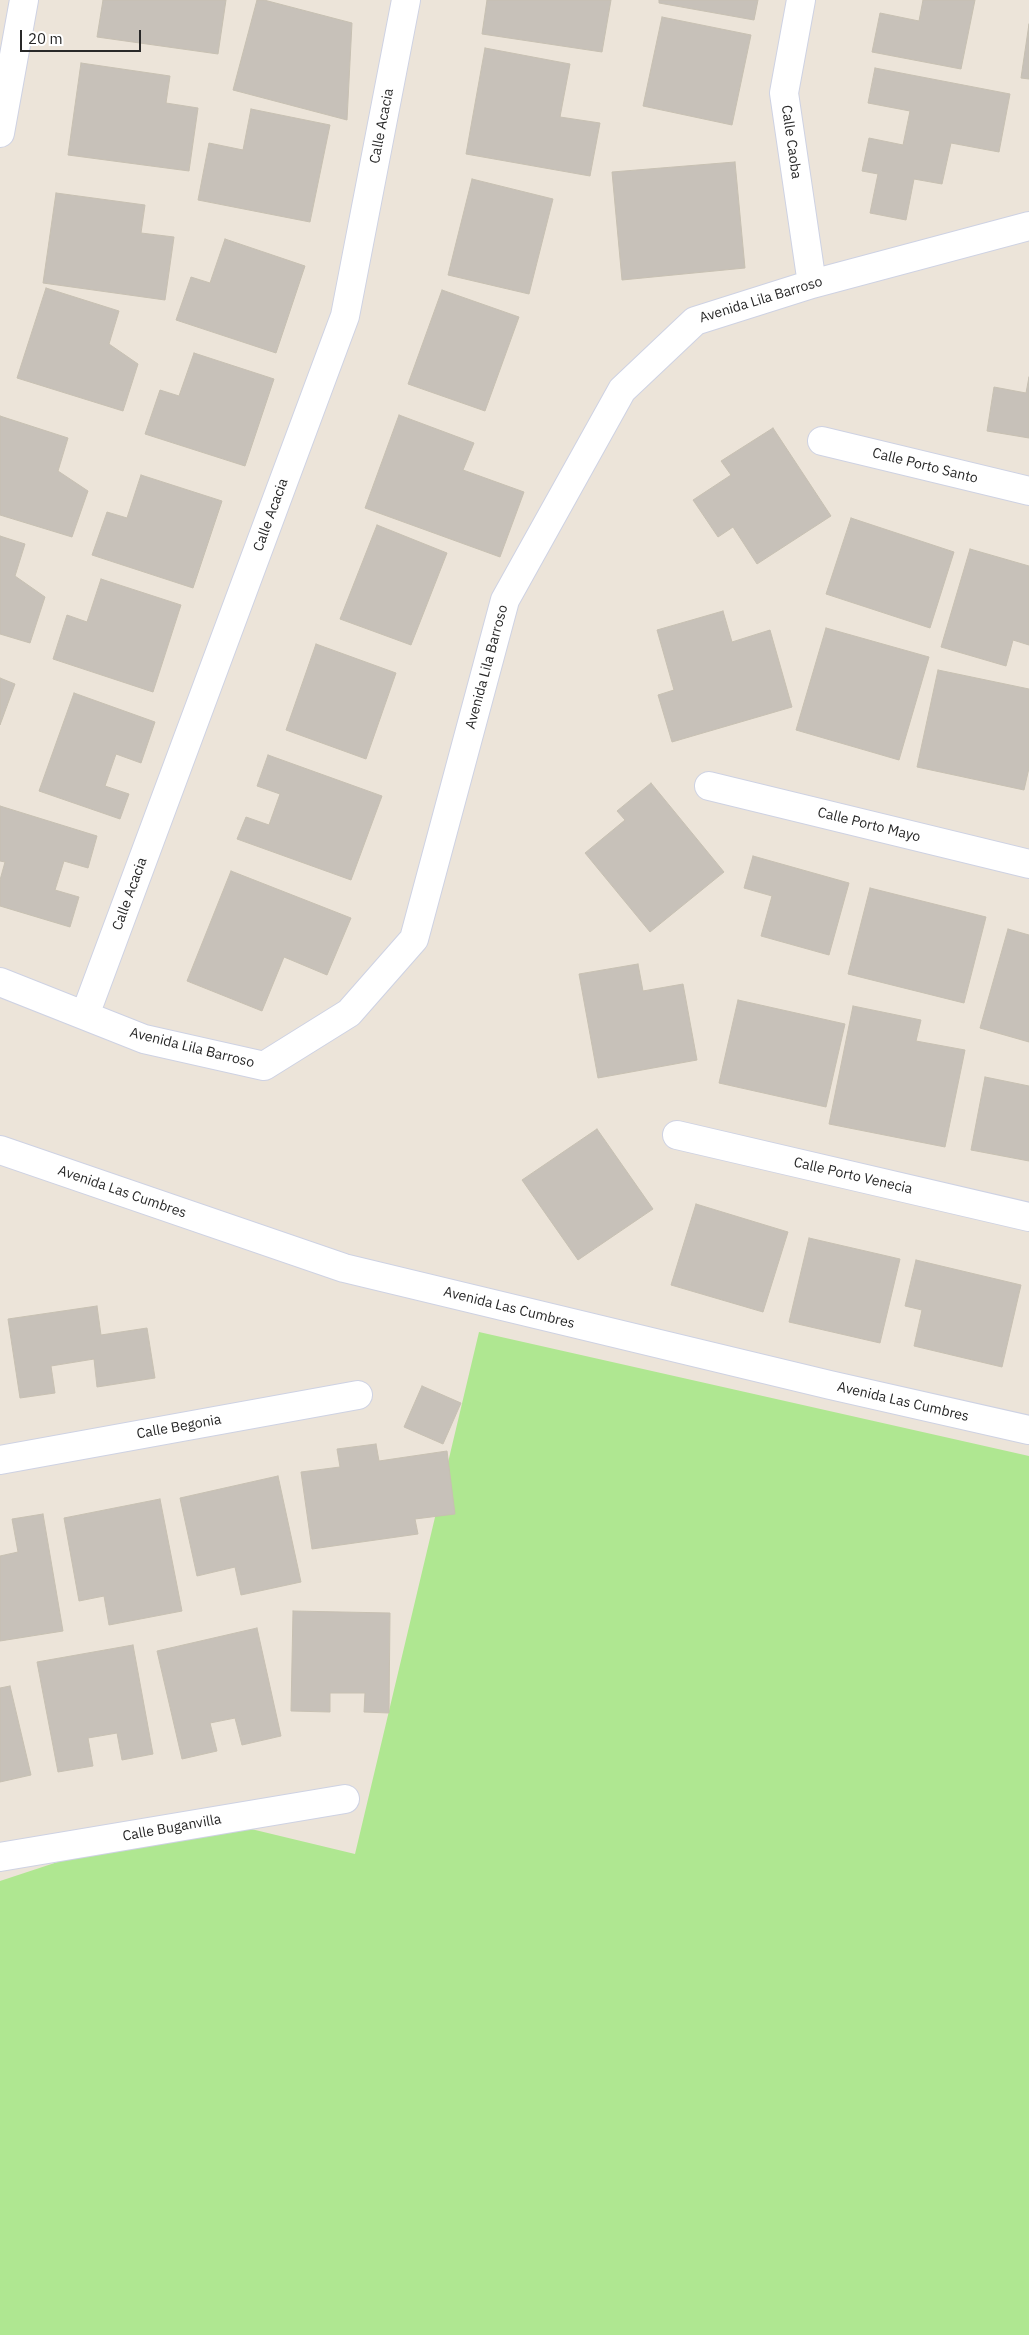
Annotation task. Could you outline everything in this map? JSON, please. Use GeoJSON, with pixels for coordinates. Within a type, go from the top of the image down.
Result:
{"type":"FeatureCollection","features":[{"type":"Feature","properties":{"kind":"street"},"geometry":{"type":"LineString","coordinates":[[0,133],[24,0]]}},
{"type":"Feature","properties":{"kind":"street","name":"Calle Acacia"},"geometry":{"type":"LineString","coordinates":[[85,1015],[345,316],[406,0]]}},
{"type":"Feature","properties":{"kind":"street","name":"Calle Caoba"},"geometry":{"type":"LineString","coordinates":[[801,0],[784,93],[812,284]]}},
{"type":"Feature","properties":{"kind":"street","name":"Avenida Lila Barroso"},"geometry":{"type":"LineString","coordinates":[[0,982],[144,1039],[264,1066],[349,1013],[414,939],[505,600],[622,390],[695,320],[812,284],[1029,226]]}},
{"type":"Feature","properties":{"kind":"street","name":"Calle Porto Santo"},"geometry":{"type":"LineString","coordinates":[[822,440],[1029,491]]}},
{"type":"Feature","properties":{"kind":"street","name":"Calle Porto Mayo"},"geometry":{"type":"LineString","coordinates":[[709,786],[1029,864]]}},
{"type":"Feature","properties":{"kind":"street","name":"Calle Porto Venecia"},"geometry":{"type":"LineString","coordinates":[[677,1135],[1029,1216]]}},
{"type":"Feature","properties":{"kind":"street","name":"Avenida Las Cumbres"},"geometry":{"type":"LineString","coordinates":[[0,1150],[344,1268],[830,1385],[1029,1430]]}},
{"type":"Feature","properties":{"kind":"street","name":"Calle Begonia"},"geometry":{"type":"LineString","coordinates":[[0,1460],[358,1395]]}},
{"type":"Feature","properties":{"kind":"street","name":"Calle Buganvilla"},"geometry":{"type":"LineString","coordinates":[[0,1857],[345,1798]]}},
{"type":"Feature","properties":{"kind":"green space"},"geometry":{"type":"Polygon","coordinates":[[[479,1332],[1029,1456],[1029,2335],[0,2335],[0,1881],[197,1816],[355,1854],[479,1332]]]}},
{"type":"Feature","properties":{"kind":"building"},"geometry":{"type":"Polygon","coordinates":[[[103,0],[226,0],[218,54],[97,37],[103,0]]]}},
{"type":"Feature","properties":{"kind":"building"},"geometry":{"type":"Polygon","coordinates":[[[257,0],[264,0],[352,23],[347,120],[233,90],[257,0]]]}},
{"type":"Feature","properties":{"kind":"building"},"geometry":{"type":"Polygon","coordinates":[[[487,0],[611,0],[602,52],[482,34],[487,0]]]}},
{"type":"Feature","properties":{"kind":"building"},"geometry":{"type":"Polygon","coordinates":[[[659,0],[758,0],[754,20],[659,3],[659,0]]]}},
{"type":"Feature","properties":{"kind":"building"},"geometry":{"type":"Polygon","coordinates":[[[923,0],[975,0],[961,69],[872,52],[880,13],[919,21],[923,0]]]}},
{"type":"Feature","properties":{"kind":"building"},"geometry":{"type":"Polygon","coordinates":[[[662,17],[751,35],[732,125],[643,106],[662,17]]]}},
{"type":"Feature","properties":{"kind":"building"},"geometry":{"type":"Polygon","coordinates":[[[1029,24],[1029,79],[1021,78],[1029,24]]]}},
{"type":"Feature","properties":{"kind":"building"},"geometry":{"type":"Polygon","coordinates":[[[485,48],[570,64],[560,117],[600,123],[590,176],[466,154],[485,48]]]}},
{"type":"Feature","properties":{"kind":"building"},"geometry":{"type":"Polygon","coordinates":[[[81,63],[170,76],[166,103],[198,108],[189,171],[68,155],[81,63]]]}},
{"type":"Feature","properties":{"kind":"building"},"geometry":{"type":"Polygon","coordinates":[[[875,68],[1010,94],[999,152],[951,143],[942,184],[914,179],[906,220],[870,213],[878,174],[862,171],[869,138],[903,145],[910,111],[868,103],[875,68]]]}},
{"type":"Feature","properties":{"kind":"building"},"geometry":{"type":"Polygon","coordinates":[[[251,109],[330,125],[310,222],[198,200],[209,143],[243,150],[251,109]]]}},
{"type":"Feature","properties":{"kind":"building"},"geometry":{"type":"Polygon","coordinates":[[[735,162],[745,268],[622,280],[612,172],[735,162]]]}},
{"type":"Feature","properties":{"kind":"building"},"geometry":{"type":"Polygon","coordinates":[[[472,179],[553,199],[529,294],[448,275],[472,179]]]}},
{"type":"Feature","properties":{"kind":"building"},"geometry":{"type":"Polygon","coordinates":[[[56,193],[145,205],[141,233],[174,237],[165,300],[43,283],[56,193]]]}},
{"type":"Feature","properties":{"kind":"building"},"geometry":{"type":"Polygon","coordinates":[[[225,239],[305,266],[276,353],[176,320],[191,277],[210,283],[225,239]]]}},
{"type":"Feature","properties":{"kind":"building"},"geometry":{"type":"Polygon","coordinates":[[[46,288],[119,311],[109,344],[138,364],[123,411],[17,378],[46,288]]]}},
{"type":"Feature","properties":{"kind":"building"},"geometry":{"type":"Polygon","coordinates":[[[442,290],[519,317],[485,411],[408,384],[442,290]]]}},
{"type":"Feature","properties":{"kind":"building"},"geometry":{"type":"Polygon","coordinates":[[[194,353],[274,379],[245,466],[145,434],[160,390],[179,396],[194,353]]]}},
{"type":"Feature","properties":{"kind":"building"},"geometry":{"type":"Polygon","coordinates":[[[1029,377],[1029,438],[987,431],[994,387],[1026,393],[1029,377]]]}},
{"type":"Feature","properties":{"kind":"building"},"geometry":{"type":"Polygon","coordinates":[[[399,415],[474,443],[463,470],[524,492],[500,557],[365,508],[399,415]]]}},
{"type":"Feature","properties":{"kind":"building"},"geometry":{"type":"Polygon","coordinates":[[[0,416],[68,438],[58,471],[88,491],[72,537],[0,515],[0,416]]]}},
{"type":"Feature","properties":{"kind":"building"},"geometry":{"type":"Polygon","coordinates":[[[773,428],[831,516],[757,564],[733,527],[718,537],[693,500],[731,475],[721,461],[773,428]]]}},
{"type":"Feature","properties":{"kind":"building"},"geometry":{"type":"Polygon","coordinates":[[[141,475],[222,501],[193,588],[92,555],[107,512],[127,518],[141,475]]]}},
{"type":"Feature","properties":{"kind":"building"},"geometry":{"type":"Polygon","coordinates":[[[851,518],[954,552],[930,628],[826,594],[851,518]]]}},
{"type":"Feature","properties":{"kind":"building"},"geometry":{"type":"Polygon","coordinates":[[[377,525],[447,553],[411,645],[340,619],[377,525]]]}},
{"type":"Feature","properties":{"kind":"building"},"geometry":{"type":"Polygon","coordinates":[[[0,536],[25,544],[15,576],[45,597],[30,643],[0,634],[0,536]]]}},
{"type":"Feature","properties":{"kind":"building"},"geometry":{"type":"Polygon","coordinates":[[[970,549],[1029,566],[1029,645],[1013,640],[1006,666],[941,647],[970,549]]]}},
{"type":"Feature","properties":{"kind":"building"},"geometry":{"type":"Polygon","coordinates":[[[101,579],[181,605],[153,692],[53,659],[67,615],[87,622],[101,579]]]}},
{"type":"Feature","properties":{"kind":"building"},"geometry":{"type":"Polygon","coordinates":[[[723,611],[732,642],[770,630],[792,707],[672,742],[658,695],[674,690],[657,630],[723,611]]]}},
{"type":"Feature","properties":{"kind":"building"},"geometry":{"type":"Polygon","coordinates":[[[826,628],[929,657],[899,760],[796,730],[826,628]]]}},
{"type":"Feature","properties":{"kind":"building"},"geometry":{"type":"Polygon","coordinates":[[[316,644],[396,673],[366,759],[286,730],[316,644]]]}},
{"type":"Feature","properties":{"kind":"building"},"geometry":{"type":"Polygon","coordinates":[[[938,670],[1029,689],[1029,768],[1024,790],[917,767],[938,670]]]}},
{"type":"Feature","properties":{"kind":"building"},"geometry":{"type":"Polygon","coordinates":[[[0,678],[15,684],[0,725],[0,678]]]}},
{"type":"Feature","properties":{"kind":"building"},"geometry":{"type":"Polygon","coordinates":[[[74,693],[155,722],[141,763],[116,754],[105,786],[129,794],[120,819],[39,791],[74,693]]]}},
{"type":"Feature","properties":{"kind":"building"},"geometry":{"type":"Polygon","coordinates":[[[268,755],[382,796],[351,880],[237,839],[246,817],[269,825],[280,794],[257,786],[268,755]]]}},
{"type":"Feature","properties":{"kind":"building"},"geometry":{"type":"Polygon","coordinates":[[[651,783],[724,872],[650,932],[585,853],[625,820],[617,811],[651,783]]]}},
{"type":"Feature","properties":{"kind":"building"},"geometry":{"type":"Polygon","coordinates":[[[0,806],[97,836],[88,868],[64,861],[55,890],[79,897],[70,927],[0,906],[0,880],[5,862],[0,861],[0,806]]]}},
{"type":"Feature","properties":{"kind":"building"},"geometry":{"type":"Polygon","coordinates":[[[753,856],[849,883],[829,955],[761,936],[772,896],[744,888],[753,856]]]}},
{"type":"Feature","properties":{"kind":"building"},"geometry":{"type":"Polygon","coordinates":[[[231,871],[351,918],[327,975],[284,957],[262,1011],[187,981],[231,871]]]}},
{"type":"Feature","properties":{"kind":"building"},"geometry":{"type":"Polygon","coordinates":[[[870,888],[986,917],[964,1003],[848,974],[870,888]]]}},
{"type":"Feature","properties":{"kind":"building"},"geometry":{"type":"Polygon","coordinates":[[[1008,929],[1029,935],[1029,1042],[980,1028],[1008,929]]]}},
{"type":"Feature","properties":{"kind":"building"},"geometry":{"type":"Polygon","coordinates":[[[638,964],[643,991],[683,984],[697,1060],[598,1078],[579,974],[638,964]]]}},
{"type":"Feature","properties":{"kind":"building"},"geometry":{"type":"Polygon","coordinates":[[[738,1000],[845,1024],[826,1107],[719,1083],[738,1000]]]}},
{"type":"Feature","properties":{"kind":"building"},"geometry":{"type":"Polygon","coordinates":[[[853,1006],[921,1020],[916,1041],[965,1050],[945,1147],[829,1124],[853,1006]]]}},
{"type":"Feature","properties":{"kind":"building"},"geometry":{"type":"Polygon","coordinates":[[[985,1077],[1029,1086],[1029,1161],[971,1150],[985,1077]]]}},
{"type":"Feature","properties":{"kind":"building"},"geometry":{"type":"Polygon","coordinates":[[[597,1129],[653,1209],[578,1260],[522,1180],[597,1129]]]}},
{"type":"Feature","properties":{"kind":"building"},"geometry":{"type":"Polygon","coordinates":[[[696,1204],[788,1232],[763,1312],[671,1285],[696,1204]]]}},
{"type":"Feature","properties":{"kind":"building"},"geometry":{"type":"Polygon","coordinates":[[[809,1238],[900,1259],[880,1343],[789,1322],[809,1238]]]}},
{"type":"Feature","properties":{"kind":"building"},"geometry":{"type":"Polygon","coordinates":[[[916,1260],[1021,1285],[1002,1367],[914,1346],[922,1310],[905,1306],[916,1260]]]}},
{"type":"Feature","properties":{"kind":"building"},"geometry":{"type":"Polygon","coordinates":[[[97,1306],[101,1335],[147,1328],[155,1378],[97,1387],[94,1359],[51,1366],[55,1393],[20,1398],[8,1319],[97,1306]]]}},
{"type":"Feature","properties":{"kind":"building"},"geometry":{"type":"Polygon","coordinates":[[[422,1386],[461,1403],[443,1444],[404,1427],[422,1386]]]}},
{"type":"Feature","properties":{"kind":"building"},"geometry":{"type":"Polygon","coordinates":[[[376,1444],[379,1461],[447,1451],[455,1514],[415,1519],[418,1534],[312,1549],[301,1472],[340,1467],[337,1449],[376,1444]]]}},
{"type":"Feature","properties":{"kind":"building"},"geometry":{"type":"Polygon","coordinates":[[[278,1476],[301,1582],[241,1595],[235,1567],[197,1576],[180,1498],[278,1476]]]}},
{"type":"Feature","properties":{"kind":"building"},"geometry":{"type":"Polygon","coordinates":[[[160,1499],[182,1611],[109,1625],[104,1596],[79,1601],[64,1518],[160,1499]]]}},
{"type":"Feature","properties":{"kind":"building"},"geometry":{"type":"Polygon","coordinates":[[[43,1514],[63,1631],[0,1641],[0,1556],[18,1552],[12,1519],[43,1514]]]}},
{"type":"Feature","properties":{"kind":"building"},"geometry":{"type":"Polygon","coordinates":[[[293,1611],[390,1613],[389,1713],[364,1712],[365,1693],[330,1693],[330,1712],[291,1711],[293,1611]]]}},
{"type":"Feature","properties":{"kind":"building"},"geometry":{"type":"Polygon","coordinates":[[[257,1628],[281,1736],[242,1745],[235,1718],[210,1723],[217,1751],[182,1759],[157,1651],[257,1628]]]}},
{"type":"Feature","properties":{"kind":"building"},"geometry":{"type":"Polygon","coordinates":[[[133,1645],[153,1754],[122,1760],[117,1733],[88,1738],[93,1766],[58,1772],[37,1662],[133,1645]]]}},
{"type":"Feature","properties":{"kind":"building"},"geometry":{"type":"Polygon","coordinates":[[[10,1686],[31,1775],[0,1782],[0,1688],[10,1686]]]}}]}
